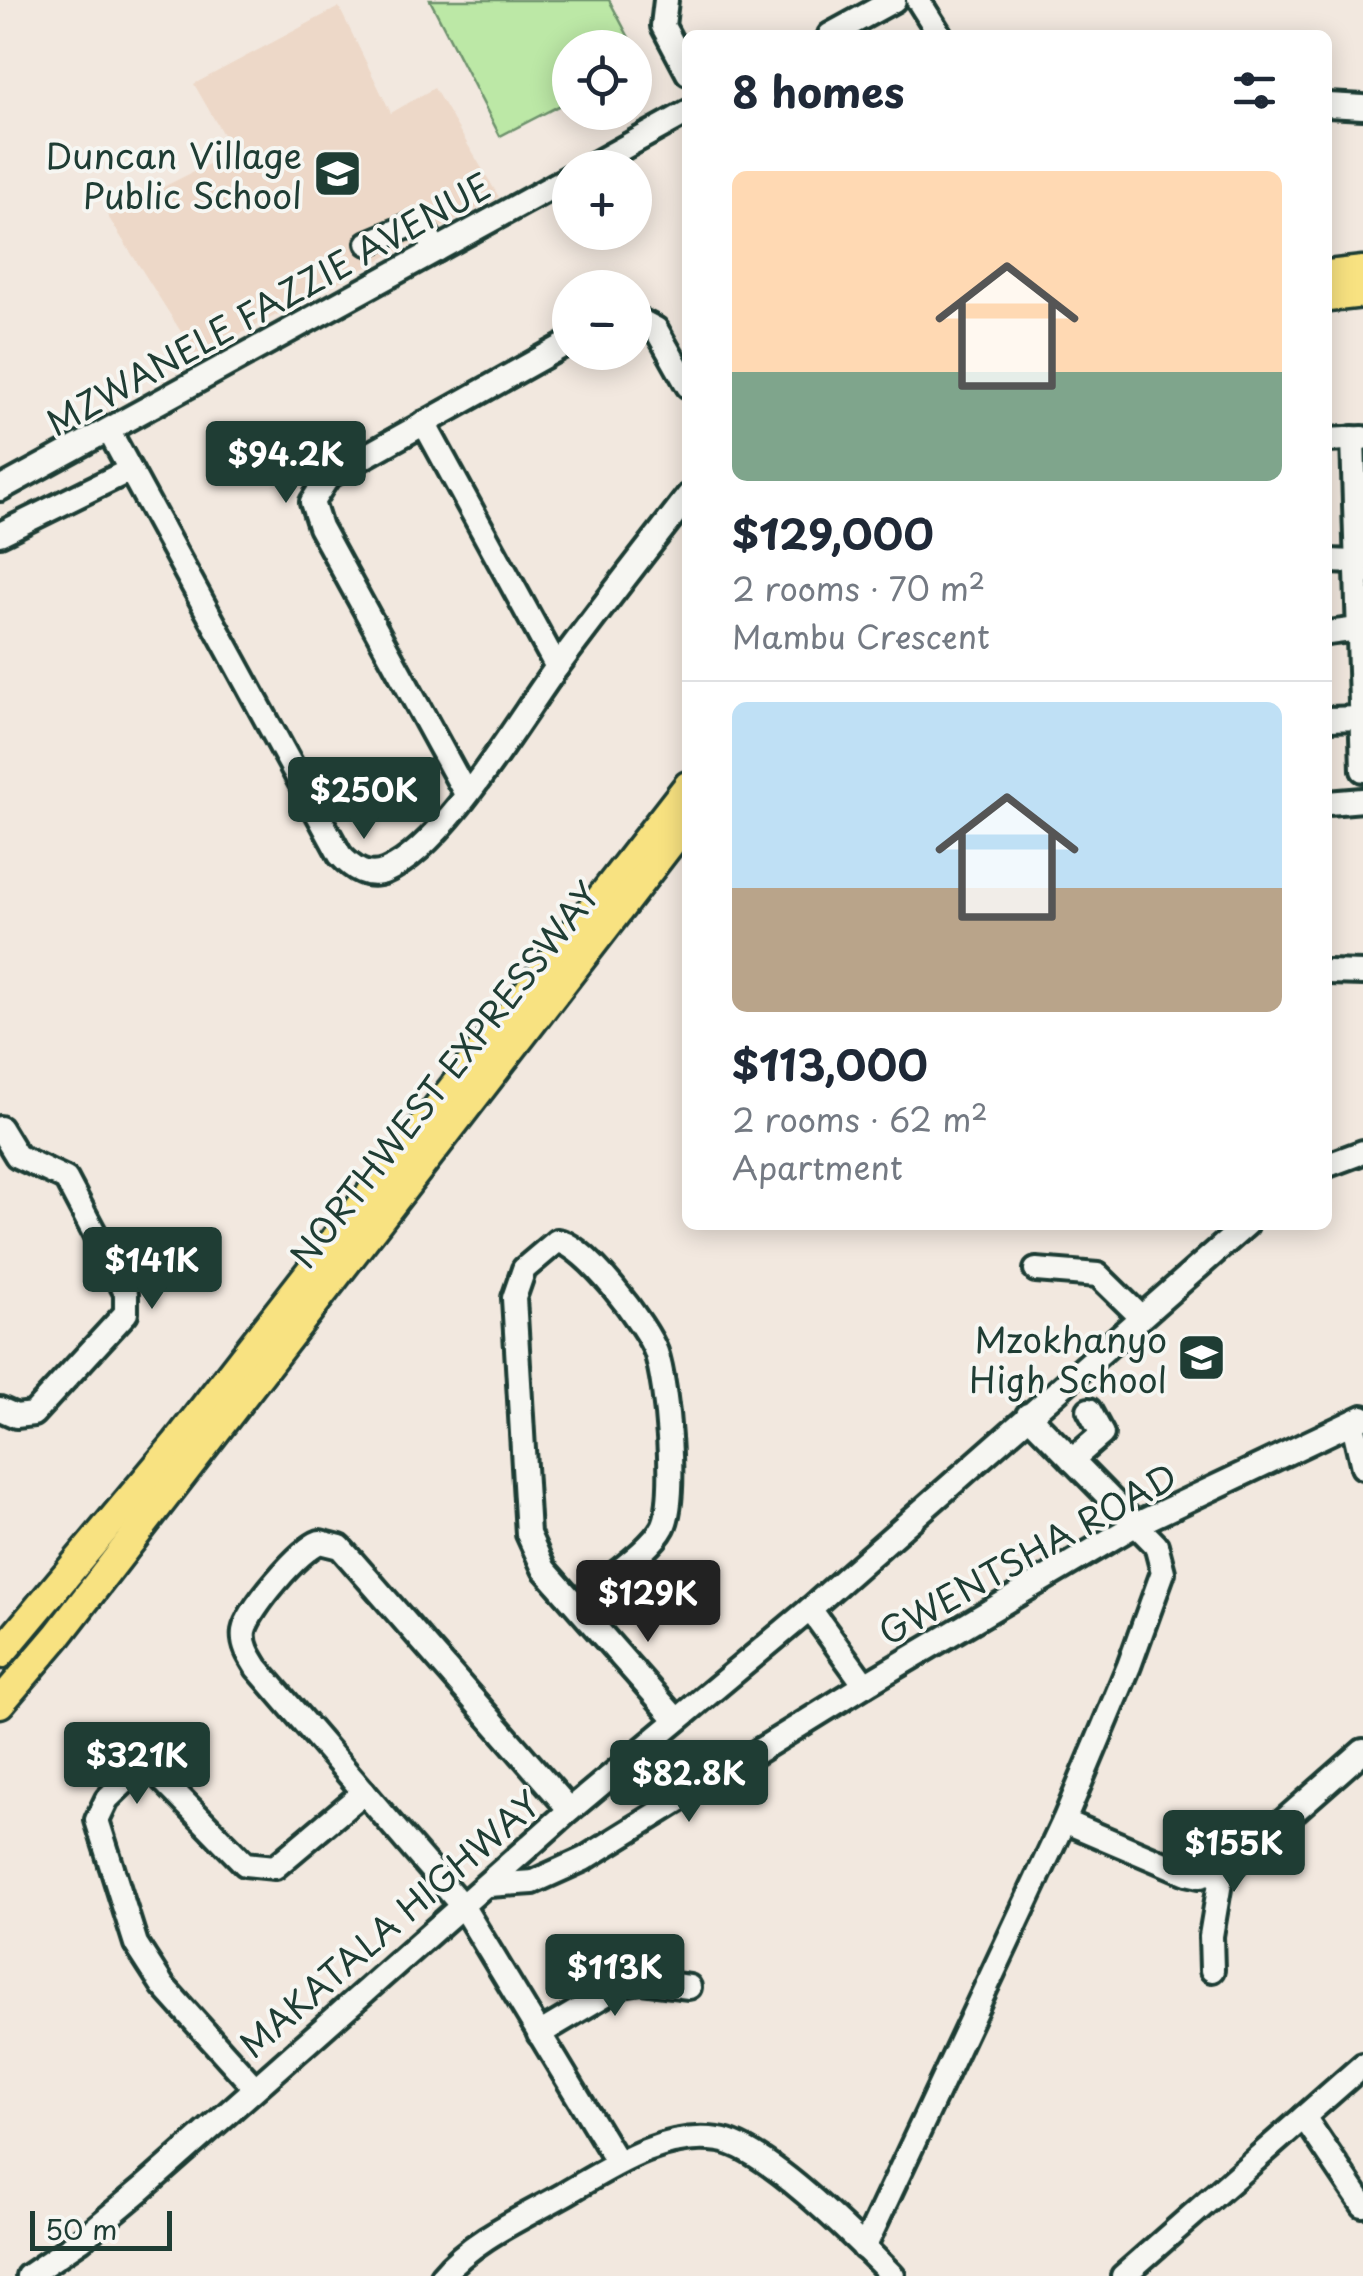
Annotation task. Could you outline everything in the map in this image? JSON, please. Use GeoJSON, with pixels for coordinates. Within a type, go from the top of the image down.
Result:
{"type":"FeatureCollection","features":[{"type":"Feature","properties":{"kind":"main road"},"geometry":{"type":"LineString","coordinates":[[1332,275],[1363,271]]}},
{"type":"Feature","properties":{"kind":"main road"},"geometry":{"type":"LineString","coordinates":[[1332,297],[1363,293]]}},
{"type":"Feature","properties":{"kind":"main road","name":"NORTHWEST EXPRESSWAY"},"geometry":{"type":"LineString","coordinates":[[0,1654],[12,1629],[176,1444],[682,794]]}},
{"type":"Feature","properties":{"kind":"main road","name":"NORTHWEST EXPRESSWAY"},"geometry":{"type":"LineString","coordinates":[[0,1704],[58,1635],[682,828]]}},
{"type":"Feature","properties":{"kind":"street"},"geometry":{"type":"LineString","coordinates":[[666,0],[663,26],[682,62]]}},
{"type":"Feature","properties":{"kind":"street"},"geometry":{"type":"LineString","coordinates":[[839,30],[894,0]]}},
{"type":"Feature","properties":{"kind":"street"},"geometry":{"type":"LineString","coordinates":[[918,0],[937,30]]}},
{"type":"Feature","properties":{"kind":"street"},"geometry":{"type":"LineString","coordinates":[[1332,105],[1363,106]]}},
{"type":"Feature","properties":{"kind":"street"},"geometry":{"type":"LineString","coordinates":[[619,150],[682,115]]}},
{"type":"Feature","properties":{"kind":"street","name":"MZWANELE FAZZIE AVENUE"},"geometry":{"type":"LineString","coordinates":[[0,489],[552,187]]}},
{"type":"Feature","properties":{"kind":"street"},"geometry":{"type":"LineString","coordinates":[[368,244],[418,222],[437,250]]}},
{"type":"Feature","properties":{"kind":"street"},"geometry":{"type":"LineString","coordinates":[[652,327],[682,375]]}},
{"type":"Feature","properties":{"kind":"street"},"geometry":{"type":"LineString","coordinates":[[466,794],[313,510],[314,495],[328,477],[552,352]]}},
{"type":"Feature","properties":{"kind":"street"},"geometry":{"type":"LineString","coordinates":[[424,423],[557,667]]}},
{"type":"Feature","properties":{"kind":"street"},"geometry":{"type":"LineString","coordinates":[[109,431],[330,837],[350,866],[372,874],[386,872],[424,844],[466,794],[682,504]]}},
{"type":"Feature","properties":{"kind":"street"},"geometry":{"type":"LineString","coordinates":[[1332,440],[1358,438],[1356,562],[1363,770]]}},
{"type":"Feature","properties":{"kind":"street"},"geometry":{"type":"LineString","coordinates":[[0,534],[130,470]]}},
{"type":"Feature","properties":{"kind":"street"},"geometry":{"type":"LineString","coordinates":[[1332,561],[1356,562]]}},
{"type":"Feature","properties":{"kind":"street"},"geometry":{"type":"LineString","coordinates":[[1332,632],[1360,625]]}},
{"type":"Feature","properties":{"kind":"street"},"geometry":{"type":"LineString","coordinates":[[1332,719],[1361,718]]}},
{"type":"Feature","properties":{"kind":"street"},"geometry":{"type":"LineString","coordinates":[[1332,803],[1363,800]]}},
{"type":"Feature","properties":{"kind":"street"},"geometry":{"type":"LineString","coordinates":[[1332,972],[1363,973]]}},
{"type":"Feature","properties":{"kind":"street"},"geometry":{"type":"LineString","coordinates":[[0,1128],[17,1156],[66,1179],[126,1293],[126,1312],[34,1414],[16,1416],[0,1409]]}},
{"type":"Feature","properties":{"kind":"street"},"geometry":{"type":"LineString","coordinates":[[1332,1164],[1363,1152]]}},
{"type":"Feature","properties":{"kind":"street","name":"MAKATALA HIGHWAY"},"geometry":{"type":"LineString","coordinates":[[28,2276],[81,2240],[570,1810],[810,1609],[1240,1230]]}},
{"type":"Feature","properties":{"kind":"street"},"geometry":{"type":"LineString","coordinates":[[579,1604],[663,1528],[670,1488],[661,1370],[654,1346],[640,1323],[574,1245],[557,1241],[524,1269],[514,1298],[528,1534],[544,1569],[579,1604],[676,1719]]}},
{"type":"Feature","properties":{"kind":"street"},"geometry":{"type":"LineString","coordinates":[[1036,1270],[1098,1276],[1141,1316]]}},
{"type":"Feature","properties":{"kind":"street"},"geometry":{"type":"LineString","coordinates":[[1072,1460],[1102,1434],[1089,1410]]}},
{"type":"Feature","properties":{"kind":"street"},"geometry":{"type":"LineString","coordinates":[[864,2248],[1064,1821],[1129,1666],[1163,1572],[1161,1552],[1028,1415]]}},
{"type":"Feature","properties":{"kind":"street"},"geometry":{"type":"LineString","coordinates":[[1358,1421],[1363,1467]]}},
{"type":"Feature","properties":{"kind":"street","name":"GWENTSHA ROAD"},"geometry":{"type":"LineString","coordinates":[[810,1609],[865,1685],[1136,1525],[1358,1421]]}},
{"type":"Feature","properties":{"kind":"street"},"geometry":{"type":"LineString","coordinates":[[570,1810],[340,1547],[320,1542],[302,1552],[250,1615],[244,1641],[257,1668],[463,1907],[618,2164]]}},
{"type":"Feature","properties":{"kind":"street"},"geometry":{"type":"LineString","coordinates":[[489,1885],[533,1882],[584,1858],[865,1685]]}},
{"type":"Feature","properties":{"kind":"street"},"geometry":{"type":"LineString","coordinates":[[1064,1821],[1186,1873],[1222,1872],[1363,1751]]}},
{"type":"Feature","properties":{"kind":"street"},"geometry":{"type":"LineString","coordinates":[[255,2088],[163,1986],[136,1944],[98,1832],[100,1811],[136,1771],[152,1769],[245,1864],[262,1869],[275,1867],[364,1792]]}},
{"type":"Feature","properties":{"kind":"street"},"geometry":{"type":"LineString","coordinates":[[1212,1970],[1209,1950],[1222,1872]]}},
{"type":"Feature","properties":{"kind":"street"},"geometry":{"type":"LineString","coordinates":[[540,2034],[623,1984],[642,1981],[689,1987]]}},
{"type":"Feature","properties":{"kind":"street"},"geometry":{"type":"LineString","coordinates":[[1123,2276],[1363,2065]]}},
{"type":"Feature","properties":{"kind":"street"},"geometry":{"type":"LineString","coordinates":[[1304,2117],[1363,2205]]}},
{"type":"Feature","properties":{"kind":"street"},"geometry":{"type":"LineString","coordinates":[[442,2276],[469,2250],[646,2149],[716,2138],[757,2156],[893,2276]]}},
{"type":"Feature","properties":{"kind":"shaded area","name":"Duncan Village Public School"},"geometry":{"type":"Polygon","coordinates":[[[339,7],[391,113],[434,88],[499,197],[197,357],[107,215],[233,152],[194,84],[339,7]]]}},
{"type":"Feature","properties":{"kind":"green space"},"geometry":{"type":"Polygon","coordinates":[[[430,0],[609,0],[625,30],[552,30],[552,109],[500,136],[430,0]]]}},
{"type":"Feature","properties":{"kind":"place","name":"Duncan Village Public School"},"geometry":{"type":"Point","coordinates":[337,174]}},
{"type":"Feature","properties":{"kind":"place","name":"Mzokhanyo High School"},"geometry":{"type":"Point","coordinates":[1202,1358]}}]}
